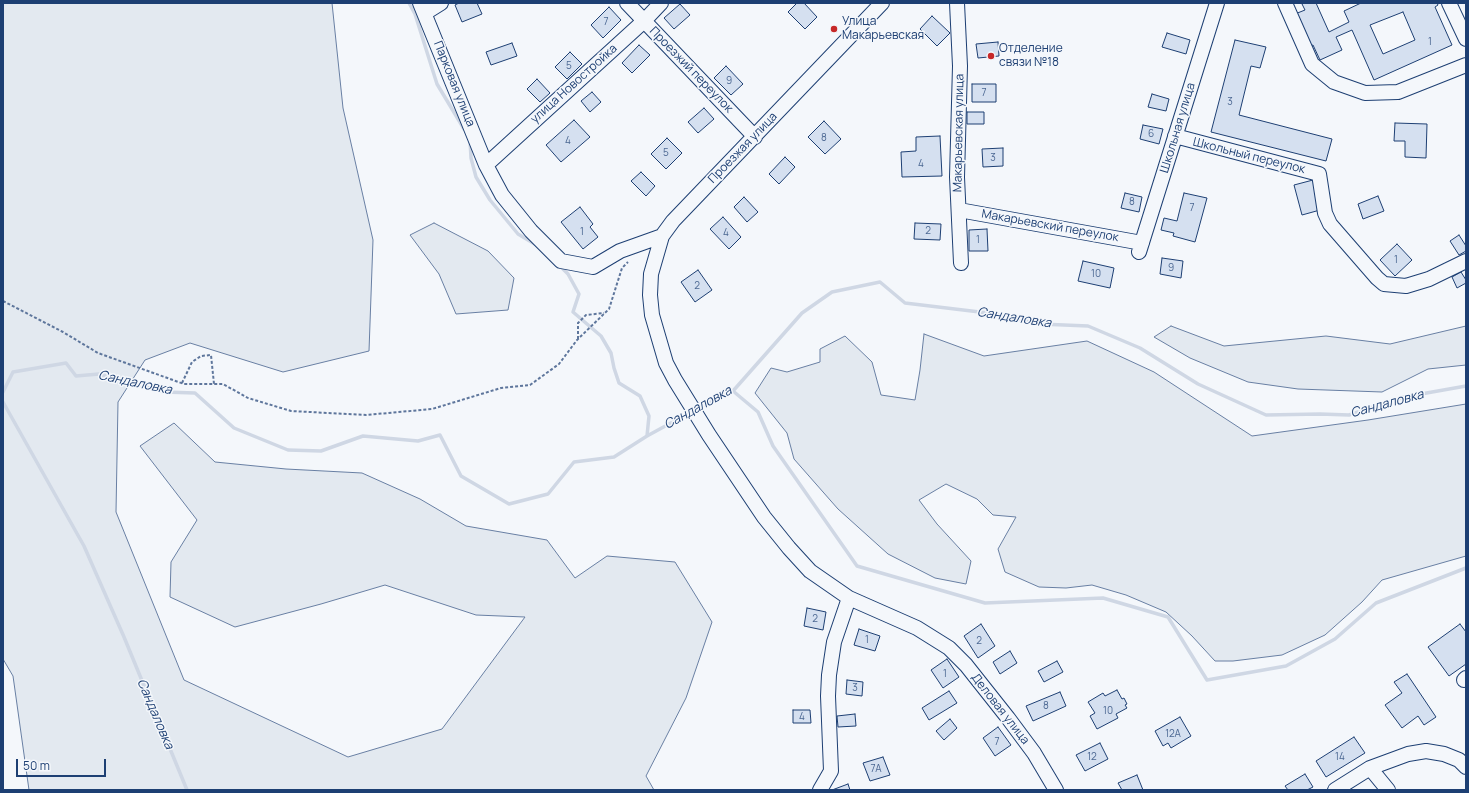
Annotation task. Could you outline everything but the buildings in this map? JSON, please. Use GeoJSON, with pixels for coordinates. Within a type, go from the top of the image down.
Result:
{"type":"FeatureCollection","features":[{"type":"Feature","properties":{"kind":"street"},"geometry":{"type":"LineString","coordinates":[[423,8],[441,3]]}},
{"type":"Feature","properties":{"kind":"street","name":"Проезжий переулок"},"geometry":{"type":"LineString","coordinates":[[627,3],[755,136]]}},
{"type":"Feature","properties":{"kind":"street","name":"улица Новостройка"},"geometry":{"type":"LineString","coordinates":[[486,165],[644,21],[661,3]]}},
{"type":"Feature","properties":{"kind":"street","name":"Проезжая улица"},"geometry":{"type":"LineString","coordinates":[[709,435],[666,363],[652,315],[650,295],[651,274],[662,236],[673,221],[882,3]]}},
{"type":"Feature","properties":{"kind":"street","name":"Макарьевская улица"},"geometry":{"type":"LineString","coordinates":[[957,3],[960,66],[957,177],[961,263]]}},
{"type":"Feature","properties":{"kind":"street","name":"Школьная улица"},"geometry":{"type":"LineString","coordinates":[[1140,248],[1217,3]]}},
{"type":"Feature","properties":{"kind":"street"},"geometry":{"type":"LineString","coordinates":[[1285,3],[1312,64],[1334,82],[1366,93],[1398,92],[1466,65]]}},
{"type":"Feature","properties":{"kind":"street"},"geometry":{"type":"LineString","coordinates":[[1449,3],[1466,39]]}},
{"type":"Feature","properties":{"kind":"street","name":"Парковая улица"},"geometry":{"type":"LineString","coordinates":[[423,8],[486,165],[502,195],[531,232],[561,261],[593,268],[620,251],[662,236]]}},
{"type":"Feature","properties":{"kind":"street","name":"Школьный переулок"},"geometry":{"type":"LineString","coordinates":[[1175,136],[1319,174],[1325,213],[1330,224],[1384,284],[1406,286],[1429,279],[1466,261]]}},
{"type":"Feature","properties":{"kind":"street","name":"Макарьевский переулок"},"geometry":{"type":"LineString","coordinates":[[959,210],[1140,248]]}},
{"type":"Feature","properties":{"kind":"street","name":"Деловая улица"},"geometry":{"type":"LineString","coordinates":[[709,435],[764,517],[789,548],[810,570],[849,598],[917,628],[933,637],[949,648],[966,665],[1034,753],[1056,790]]}},
{"type":"Feature","properties":{"kind":"street"},"geometry":{"type":"LineString","coordinates":[[820,790],[832,771],[828,696],[829,675],[834,642],[849,598]]}},
{"type":"Feature","properties":{"kind":"street"},"geometry":{"type":"LineString","coordinates":[[1335,790],[1370,768],[1408,754],[1426,752],[1444,754],[1458,760],[1466,766]]}},
{"type":"Feature","properties":{"kind":"street"},"geometry":{"type":"LineString","coordinates":[[1370,768],[1388,790]]}},
{"type":"Feature","properties":{"kind":"path"},"geometry":{"type":"LineString","coordinates":[[3,301],[98,353],[182,383],[223,384],[248,398],[290,411],[366,415],[432,409],[500,388],[530,385],[559,364],[578,338],[609,309],[622,268],[633,257]]}},
{"type":"Feature","properties":{"kind":"path"},"geometry":{"type":"LineString","coordinates":[[578,338],[578,323],[586,315],[604,313]]}},
{"type":"Feature","properties":{"kind":"path"},"geometry":{"type":"LineString","coordinates":[[182,383],[192,362],[201,356],[211,355],[214,384]]}},
{"type":"Feature","properties":{"kind":"shaded area"},"geometry":{"type":"Polygon","coordinates":[[[3,3],[332,3],[343,108],[373,240],[369,351],[283,372],[190,343],[145,360],[118,402],[116,512],[184,680],[348,757],[442,729],[525,617],[476,615],[385,585],[235,627],[170,597],[171,562],[197,520],[140,446],[174,423],[215,462],[286,469],[362,473],[420,499],[466,526],[547,540],[575,578],[607,556],[675,562],[712,622],[686,698],[646,776],[654,790],[29,790],[13,676],[3,659],[3,3]]]}},
{"type":"Feature","properties":{"kind":"shaded area"},"geometry":{"type":"Polygon","coordinates":[[[434,223],[488,251],[514,278],[508,310],[456,314],[439,274],[410,235],[434,223]]]}},
{"type":"Feature","properties":{"kind":"shaded area"},"geometry":{"type":"Polygon","coordinates":[[[1171,326],[1224,346],[1326,336],[1390,344],[1466,326],[1466,365],[1428,369],[1382,392],[1298,389],[1248,382],[1190,358],[1154,337],[1171,326]]]}},
{"type":"Feature","properties":{"kind":"shaded area"},"geometry":{"type":"Polygon","coordinates":[[[924,334],[984,356],[1087,341],[1154,372],[1252,436],[1368,420],[1466,404],[1466,556],[1382,580],[1362,602],[1325,635],[1282,655],[1233,661],[1215,661],[1192,636],[1166,612],[1126,595],[1092,585],[1066,588],[1039,587],[1005,572],[998,549],[1016,517],[993,515],[977,499],[946,484],[919,500],[937,524],[971,561],[966,584],[935,578],[888,554],[838,509],[794,459],[787,433],[755,393],[771,368],[787,372],[820,362],[820,349],[845,336],[872,362],[881,395],[915,400],[924,334]]]}},
{"type":"Feature","properties":{"kind":"waterway"},"geometry":{"type":"LineString","coordinates":[[409,3],[415,14],[437,84],[464,129]]}},
{"type":"Feature","properties":{"kind":"waterway"},"geometry":{"type":"LineString","coordinates":[[470,140],[471,158],[476,177],[490,200],[518,234],[538,246]]}},
{"type":"Feature","properties":{"kind":"waterway"},"geometry":{"type":"LineString","coordinates":[[559,265],[568,274],[579,294],[573,312],[601,336],[611,353],[619,383],[640,396],[649,416],[647,436]]}},
{"type":"Feature","properties":{"kind":"waterway","name":"Сандаловка"},"geometry":{"type":"LineString","coordinates":[[697,409],[733,391],[802,313],[832,292],[880,282],[905,303],[988,313],[1040,324],[1088,326],[1140,348],[1198,384],[1266,415],[1349,415],[1404,397],[1466,386]]}},
{"type":"Feature","properties":{"kind":"waterway","name":"Сандаловка"},"geometry":{"type":"LineString","coordinates":[[3,392],[13,372],[66,363],[76,376],[99,374],[164,392],[195,393],[234,428],[288,450],[321,451],[363,436],[418,441],[440,435],[461,476],[509,504],[548,494],[574,462],[614,457],[647,436],[691,412]]}},
{"type":"Feature","properties":{"kind":"waterway"},"geometry":{"type":"LineString","coordinates":[[733,391],[758,412],[773,446],[857,566],[985,603],[1103,598],[1168,617],[1207,680],[1286,666],[1335,639],[1376,603],[1466,568]]}},
{"type":"Feature","properties":{"kind":"waterway","name":"Сандаловка"},"geometry":{"type":"LineString","coordinates":[[3,402],[84,546],[124,637],[187,790]]}},
{"type":"Feature","properties":{"kind":"place","name":"Улица Макарьевская"},"geometry":{"type":"Point","coordinates":[834,29]}},
{"type":"Feature","properties":{"kind":"place","name":"Отделение связи №18"},"geometry":{"type":"Point","coordinates":[991,56]}}]}
